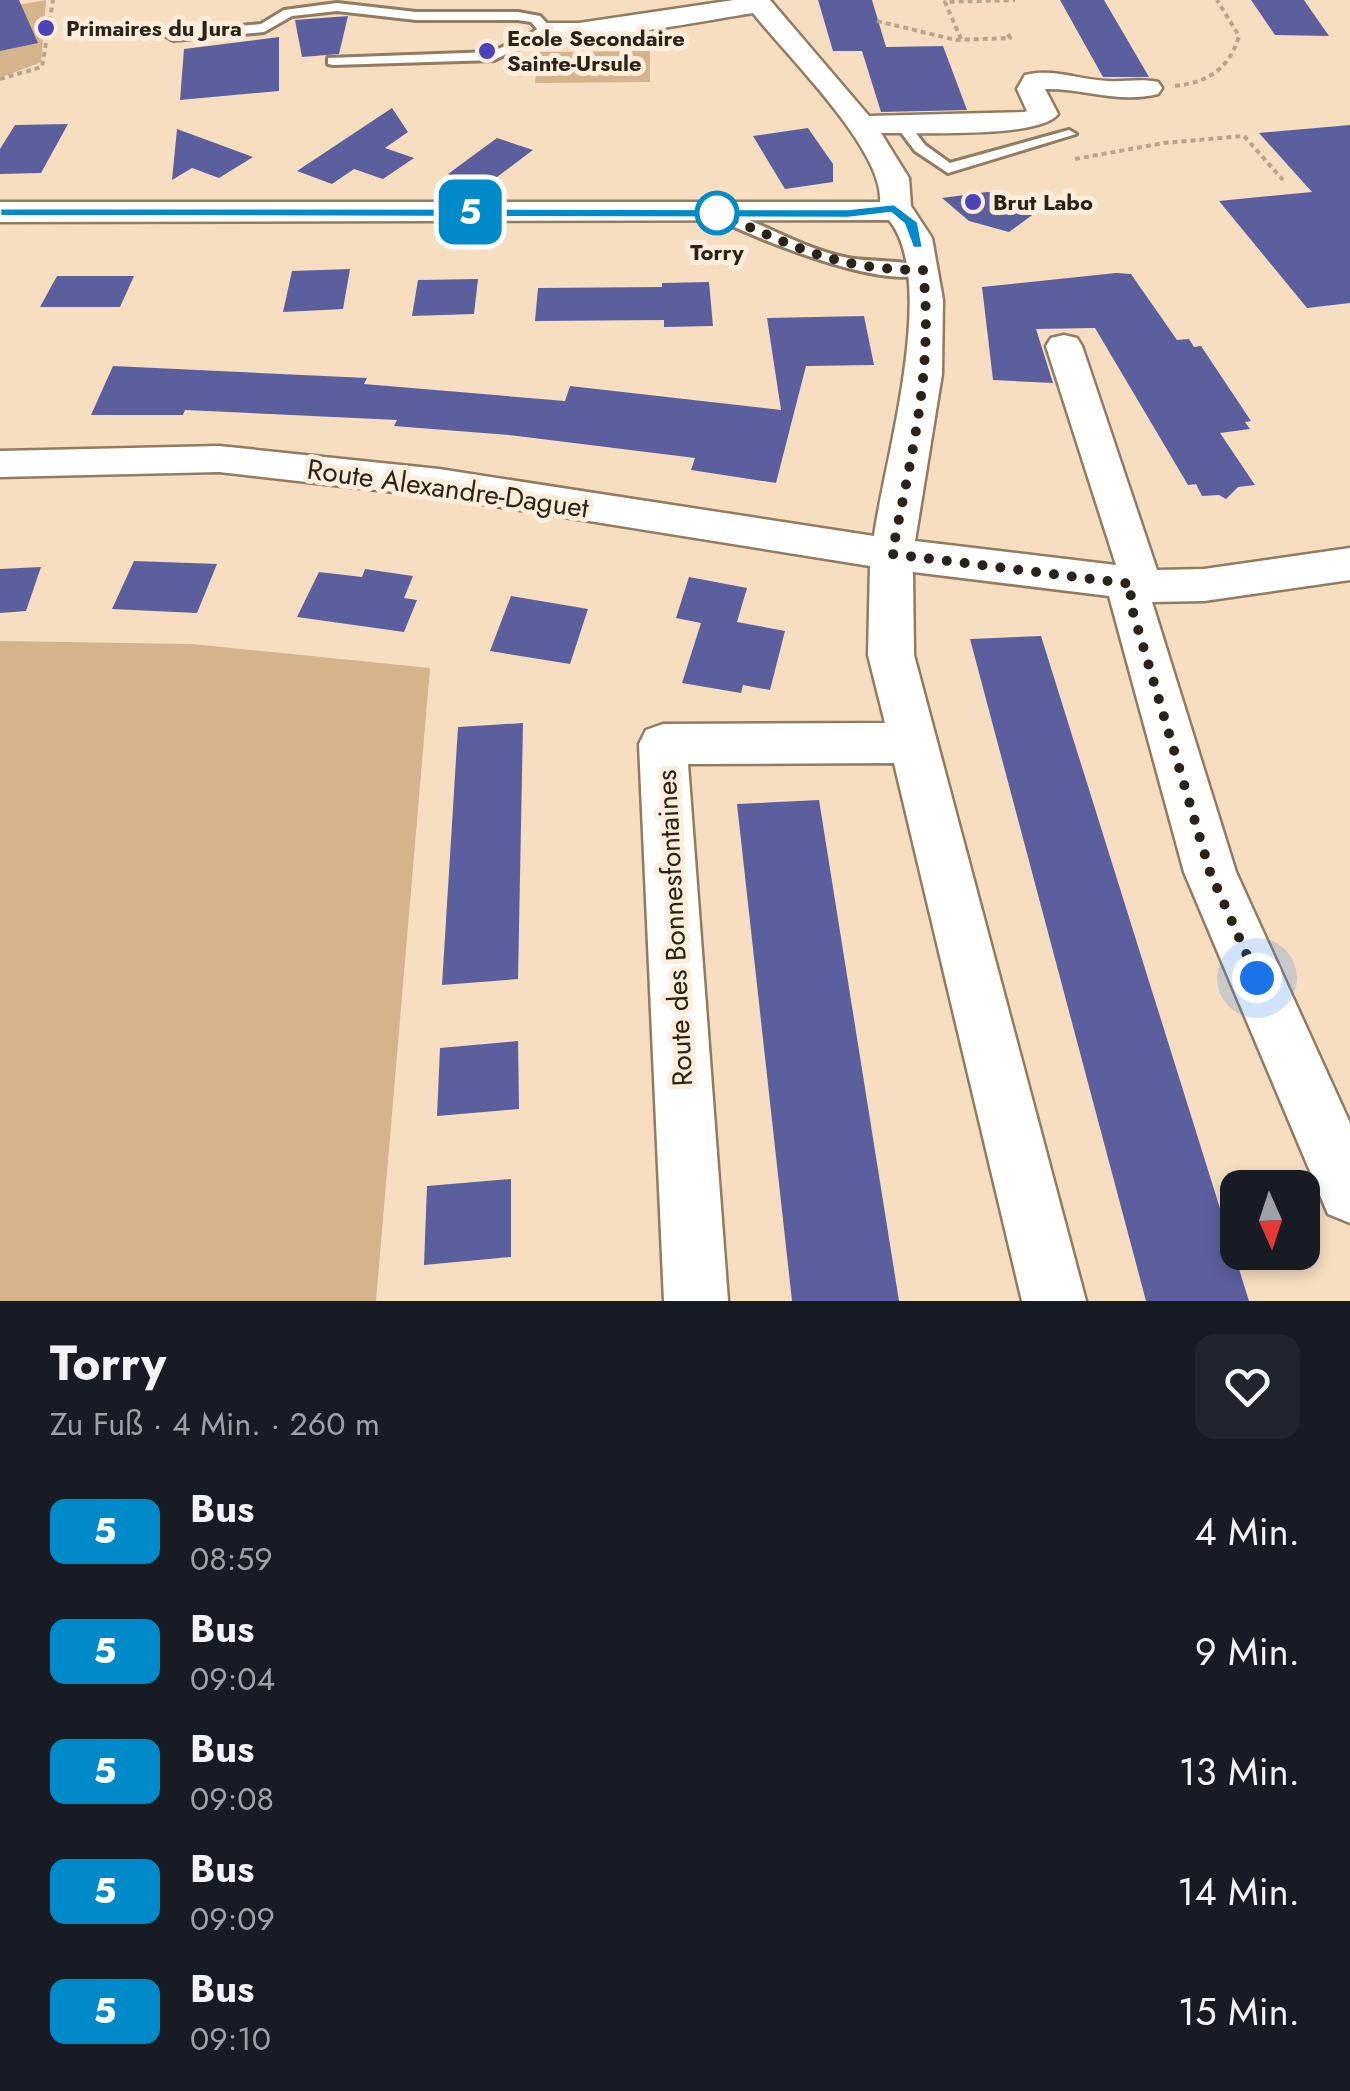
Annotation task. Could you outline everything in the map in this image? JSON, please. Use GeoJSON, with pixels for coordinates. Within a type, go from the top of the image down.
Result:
{"type":"FeatureCollection","features":[{"type":"Feature","properties":{"kind":"street"},"geometry":{"type":"LineString","coordinates":[[547,31],[579,31],[758,2],[858,125],[894,179],[898,196],[894,208]]}},
{"type":"Feature","properties":{"kind":"street"},"geometry":{"type":"LineString","coordinates":[[858,125],[1030,122],[1043,114],[1031,88],[1035,81],[1052,80],[1106,90],[1148,88]]}},
{"type":"Feature","properties":{"kind":"street"},"geometry":{"type":"LineString","coordinates":[[0,212],[878,213],[894,208]]}},
{"type":"Feature","properties":{"kind":"street"},"geometry":{"type":"LineString","coordinates":[[894,208],[910,222],[923,270],[928,320],[927,371],[892,554],[891,655],[1054,1301]]}},
{"type":"Feature","properties":{"kind":"street"},"geometry":{"type":"LineString","coordinates":[[1064,346],[1137,564],[1130,602],[1210,872],[1350,1192]]}},
{"type":"Feature","properties":{"kind":"street","name":"Route Alexandre-Daguet"},"geometry":{"type":"LineString","coordinates":[[0,464],[74,460],[238,461],[438,483],[892,554]]}},
{"type":"Feature","properties":{"kind":"street"},"geometry":{"type":"LineString","coordinates":[[892,554],[1132,584],[1204,585],[1350,564]]}},
{"type":"Feature","properties":{"kind":"street","name":"Route des Bonnesfontaines"},"geometry":{"type":"LineString","coordinates":[[696,1301],[663,744],[913,743]]}},
{"type":"Feature","properties":{"kind":"lane"},"geometry":{"type":"LineString","coordinates":[[173,36],[264,28],[289,13],[337,8],[416,16],[518,16],[535,20],[547,31],[494,56],[332,61]]}},
{"type":"Feature","properties":{"kind":"lane"},"geometry":{"type":"LineString","coordinates":[[901,123],[920,148],[948,168],[1068,134]]}},
{"type":"Feature","properties":{"kind":"lane"},"geometry":{"type":"LineString","coordinates":[[717,212],[826,259],[864,269],[923,270]]}},
{"type":"Feature","properties":{"kind":"path"},"geometry":{"type":"LineString","coordinates":[[0,79],[42,67],[53,0]]}},
{"type":"Feature","properties":{"kind":"path"},"geometry":{"type":"LineString","coordinates":[[961,40],[945,2],[1016,0]]}},
{"type":"Feature","properties":{"kind":"path"},"geometry":{"type":"LineString","coordinates":[[1148,88],[1190,85],[1218,76],[1235,56],[1239,36],[1217,0]]}},
{"type":"Feature","properties":{"kind":"path"},"geometry":{"type":"LineString","coordinates":[[877,21],[961,40],[1010,38],[1008,34]]}},
{"type":"Feature","properties":{"kind":"path"},"geometry":{"type":"LineString","coordinates":[[1072,159],[1149,145],[1244,136],[1283,180]]}},
{"type":"Feature","properties":{"kind":"shaded area"},"geometry":{"type":"Polygon","coordinates":[[[46,0],[41,62],[0,78],[0,49],[18,5],[46,0]]]}},
{"type":"Feature","properties":{"kind":"shaded area"},"geometry":{"type":"Polygon","coordinates":[[[650,51],[650,82],[535,83],[539,52],[650,51]]]}},
{"type":"Feature","properties":{"kind":"shaded area"},"geometry":{"type":"Polygon","coordinates":[[[0,641],[192,644],[430,668],[376,1301],[0,1301],[0,641]]]}},
{"type":"Feature","properties":{"kind":"building"},"geometry":{"type":"Polygon","coordinates":[[[0,0],[19,0],[38,43],[0,51],[0,0]]]}},
{"type":"Feature","properties":{"kind":"building"},"geometry":{"type":"Polygon","coordinates":[[[818,0],[872,0],[886,47],[943,46],[967,110],[881,112],[862,51],[833,51],[818,0]]]}},
{"type":"Feature","properties":{"kind":"building"},"geometry":{"type":"Polygon","coordinates":[[[1060,0],[1104,0],[1149,77],[1103,77],[1060,0]]]}},
{"type":"Feature","properties":{"kind":"building"},"geometry":{"type":"Polygon","coordinates":[[[1251,0],[1304,0],[1329,36],[1275,35],[1251,0]]]}},
{"type":"Feature","properties":{"kind":"building"},"geometry":{"type":"Polygon","coordinates":[[[348,16],[339,54],[302,57],[295,20],[348,16]]]}},
{"type":"Feature","properties":{"kind":"building"},"geometry":{"type":"Polygon","coordinates":[[[279,37],[279,91],[180,100],[184,49],[279,37]]]}},
{"type":"Feature","properties":{"kind":"building"},"geometry":{"type":"Polygon","coordinates":[[[392,108],[408,132],[385,148],[414,158],[383,179],[354,169],[332,184],[297,171],[392,108]]]}},
{"type":"Feature","properties":{"kind":"building"},"geometry":{"type":"Polygon","coordinates":[[[68,124],[41,173],[0,174],[0,149],[15,125],[68,124]]]}},
{"type":"Feature","properties":{"kind":"building"},"geometry":{"type":"Polygon","coordinates":[[[1350,125],[1350,303],[1307,308],[1219,201],[1312,192],[1259,133],[1350,125]]]}},
{"type":"Feature","properties":{"kind":"building"},"geometry":{"type":"Polygon","coordinates":[[[808,128],[833,164],[833,182],[785,189],[753,136],[808,128]]]}},
{"type":"Feature","properties":{"kind":"building"},"geometry":{"type":"Polygon","coordinates":[[[177,129],[253,157],[219,178],[192,168],[172,180],[177,129]]]}},
{"type":"Feature","properties":{"kind":"building"},"geometry":{"type":"Polygon","coordinates":[[[497,138],[533,150],[485,186],[448,174],[497,138]]]}},
{"type":"Feature","properties":{"kind":"building"},"geometry":{"type":"Polygon","coordinates":[[[987,192],[1008,195],[1035,213],[1009,232],[969,221],[942,198],[987,192]]]}},
{"type":"Feature","properties":{"kind":"building"},"geometry":{"type":"Polygon","coordinates":[[[350,269],[343,309],[283,312],[292,271],[350,269]]]}},
{"type":"Feature","properties":{"kind":"building"},"geometry":{"type":"Polygon","coordinates":[[[1131,274],[1177,340],[1189,339],[1194,347],[1201,346],[1251,421],[1245,422],[1250,429],[1220,433],[1255,485],[1238,487],[1226,499],[1219,495],[1202,496],[1196,484],[1188,485],[1095,328],[1036,329],[1053,383],[993,380],[982,287],[1131,274]]]}},
{"type":"Feature","properties":{"kind":"building"},"geometry":{"type":"Polygon","coordinates":[[[57,276],[134,276],[120,307],[40,307],[57,276]]]}},
{"type":"Feature","properties":{"kind":"building"},"geometry":{"type":"Polygon","coordinates":[[[478,279],[474,314],[412,316],[418,280],[478,279]]]}},
{"type":"Feature","properties":{"kind":"building"},"geometry":{"type":"Polygon","coordinates":[[[709,282],[713,326],[664,327],[664,320],[535,321],[538,288],[662,287],[662,283],[709,282]]]}},
{"type":"Feature","properties":{"kind":"building"},"geometry":{"type":"Polygon","coordinates":[[[864,316],[874,365],[806,366],[776,483],[691,470],[695,458],[509,435],[394,426],[397,420],[185,410],[183,415],[91,415],[113,366],[367,378],[364,384],[565,401],[570,386],[781,410],[767,318],[864,316]]]}},
{"type":"Feature","properties":{"kind":"building"},"geometry":{"type":"Polygon","coordinates":[[[134,561],[217,564],[197,613],[112,609],[134,561]]]}},
{"type":"Feature","properties":{"kind":"building"},"geometry":{"type":"Polygon","coordinates":[[[41,567],[26,611],[0,613],[0,569],[41,567]]]}},
{"type":"Feature","properties":{"kind":"building"},"geometry":{"type":"Polygon","coordinates":[[[365,569],[413,576],[404,598],[417,600],[404,632],[297,617],[319,572],[362,577],[365,569]]]}},
{"type":"Feature","properties":{"kind":"building"},"geometry":{"type":"Polygon","coordinates":[[[689,577],[747,588],[737,622],[785,631],[770,690],[743,685],[741,693],[682,683],[701,623],[676,618],[689,577]]]}},
{"type":"Feature","properties":{"kind":"building"},"geometry":{"type":"Polygon","coordinates":[[[511,596],[588,609],[570,664],[490,651],[511,596]]]}},
{"type":"Feature","properties":{"kind":"building"},"geometry":{"type":"Polygon","coordinates":[[[1041,636],[1220,1208],[1220,1270],[1239,1270],[1249,1301],[1146,1301],[970,639],[1041,636]]]}},
{"type":"Feature","properties":{"kind":"building"},"geometry":{"type":"Polygon","coordinates":[[[523,723],[518,979],[442,985],[458,727],[523,723]]]}},
{"type":"Feature","properties":{"kind":"building"},"geometry":{"type":"Polygon","coordinates":[[[819,800],[899,1301],[792,1301],[737,804],[819,800]]]}},
{"type":"Feature","properties":{"kind":"building"},"geometry":{"type":"Polygon","coordinates":[[[518,1041],[519,1109],[437,1116],[440,1048],[518,1041]]]}},
{"type":"Feature","properties":{"kind":"building"},"geometry":{"type":"Polygon","coordinates":[[[511,1179],[511,1257],[424,1265],[427,1186],[511,1179]]]}},
{"type":"Feature","properties":{"kind":"bus line","name":"5"},"geometry":{"type":"LineString","coordinates":[[0,212],[848,214],[894,208],[910,222],[918,245]]}},
{"type":"Feature","properties":{"kind":"place","name":"Primaires du Jura"},"geometry":{"type":"Point","coordinates":[46,28]}},
{"type":"Feature","properties":{"kind":"place","name":"Ecole Secondaire Sainte-Ursule"},"geometry":{"type":"Point","coordinates":[487,51]}},
{"type":"Feature","properties":{"kind":"place","name":"Brut Labo"},"geometry":{"type":"Point","coordinates":[973,202]}},
{"type":"Feature","properties":{"kind":"place","name":"Torry"},"geometry":{"type":"Point","coordinates":[717,213]}},
{"type":"Feature","properties":{"kind":"route"},"geometry":{"type":"LineString","coordinates":[[717,213],[826,259],[864,269],[923,270],[928,320],[927,371],[892,554],[1132,584],[1130,602],[1210,872],[1257,978]]}}]}
